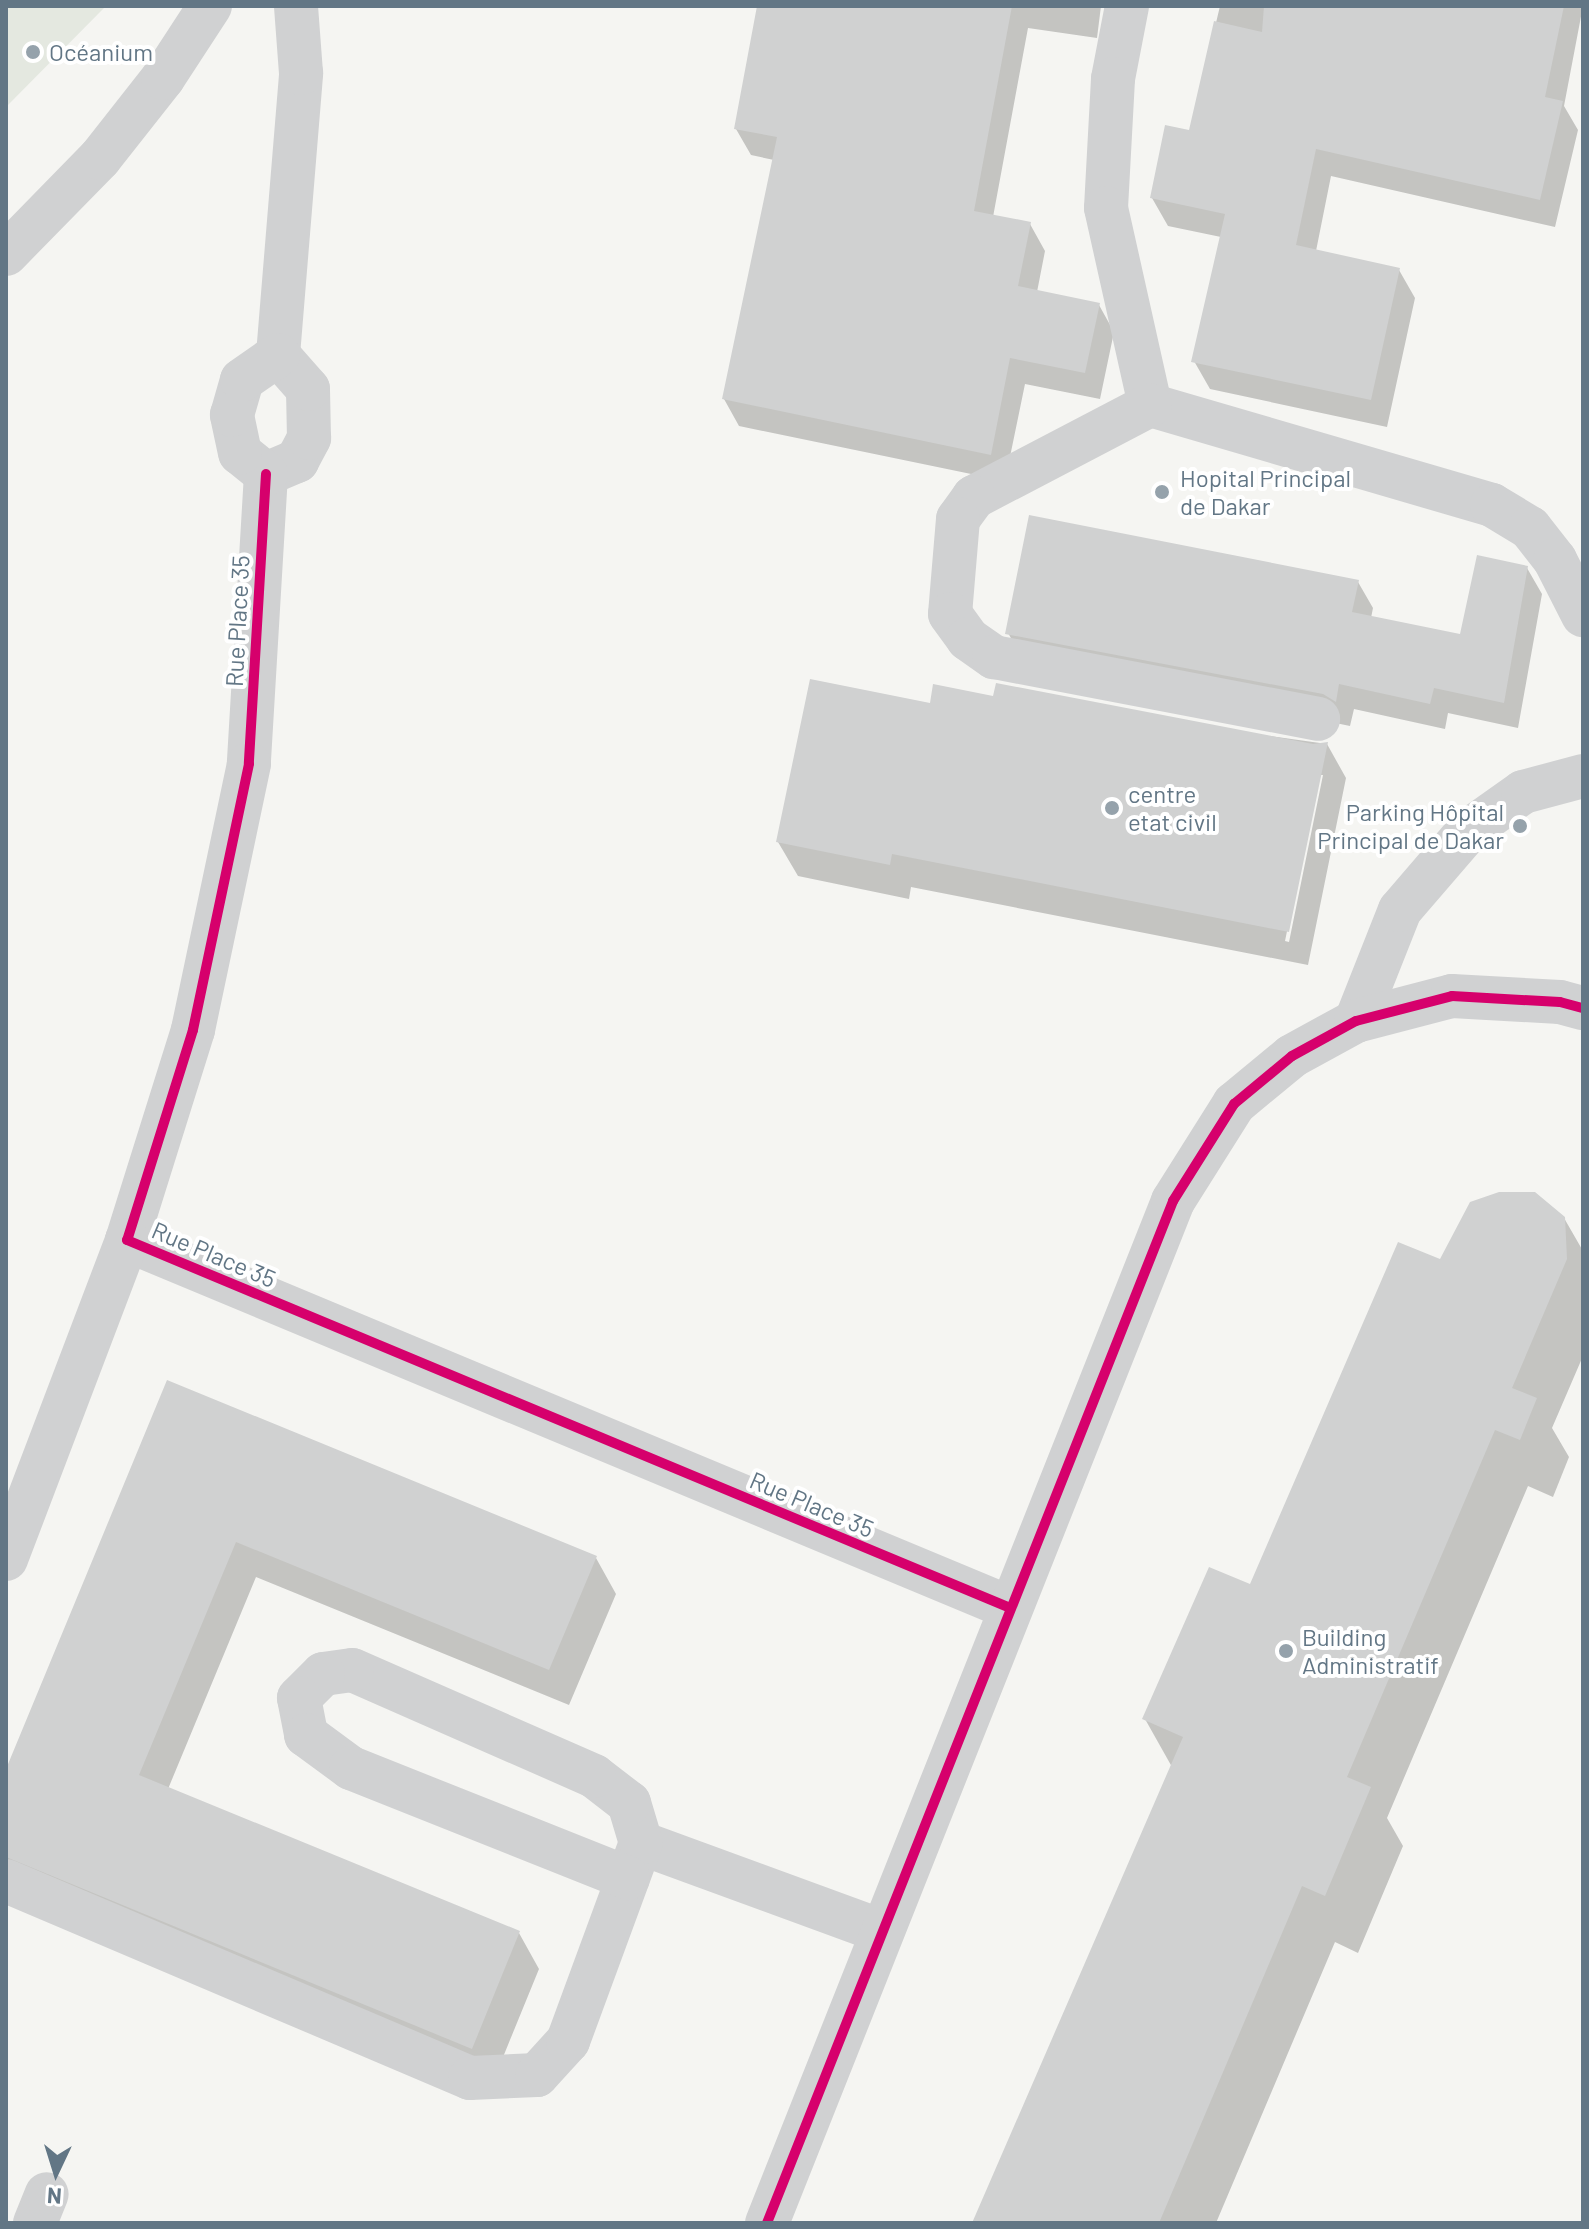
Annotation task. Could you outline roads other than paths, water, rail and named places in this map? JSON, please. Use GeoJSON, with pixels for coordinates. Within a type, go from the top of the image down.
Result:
{"type":"FeatureCollection","features":[{"type":"Feature","properties":{"kind":"street"},"geometry":{"type":"LineString","coordinates":[[6,254],[100,158],[163,78],[210,6]]}},
{"type":"Feature","properties":{"kind":"street"},"geometry":{"type":"LineString","coordinates":[[278,355],[242,380],[232,415],[240,453],[266,474],[297,461],[309,438],[308,389],[278,355],[301,73],[296,6]]}},
{"type":"Feature","properties":{"kind":"street"},"geometry":{"type":"LineString","coordinates":[[1127,6],[1113,79],[1106,208],[1150,405]]}},
{"type":"Feature","properties":{"kind":"street"},"geometry":{"type":"LineString","coordinates":[[1318,719],[994,657],[968,639],[950,614],[958,519],[974,497],[1150,405],[1492,505],[1530,528],[1555,560],[1583,615]]}},
{"type":"Feature","properties":{"kind":"street","name":"Rue Place 35"},"geometry":{"type":"LineString","coordinates":[[266,474],[249,764],[193,1030],[127,1240],[1008,1607]]}},
{"type":"Feature","properties":{"kind":"street"},"geometry":{"type":"LineString","coordinates":[[1356,1021],[1400,910],[1468,831],[1523,792],[1583,776]]}},
{"type":"Feature","properties":{"kind":"street"},"geometry":{"type":"LineString","coordinates":[[767,2223],[1008,1607],[1173,1201],[1234,1104],[1292,1056],[1356,1021],[1452,996],[1560,1002],[1583,1008]]}},
{"type":"Feature","properties":{"kind":"street"},"geometry":{"type":"LineString","coordinates":[[6,1559],[127,1240]]}},
{"type":"Feature","properties":{"kind":"street"},"geometry":{"type":"LineString","coordinates":[[6,1881],[470,2078],[537,2075],[568,2041],[635,1860],[629,1803],[594,1776],[352,1670],[323,1674],[299,1698],[306,1735],[351,1768],[635,1860],[881,1931]]}},
{"type":"Feature","properties":{"kind":"place","name":"Océanium"},"geometry":{"type":"Point","coordinates":[33,52]}},
{"type":"Feature","properties":{"kind":"place","name":"Hopital Principal de Dakar"},"geometry":{"type":"Point","coordinates":[1162,492]}},
{"type":"Feature","properties":{"kind":"place","name":"centre etat civil"},"geometry":{"type":"Point","coordinates":[1112,808]}},
{"type":"Feature","properties":{"kind":"place","name":"Parking Hôpital Principal de Dakar"},"geometry":{"type":"Point","coordinates":[1520,826]}},
{"type":"Feature","properties":{"kind":"place","name":"Building Administratif"},"geometry":{"type":"Point","coordinates":[1286,1651]}}]}
